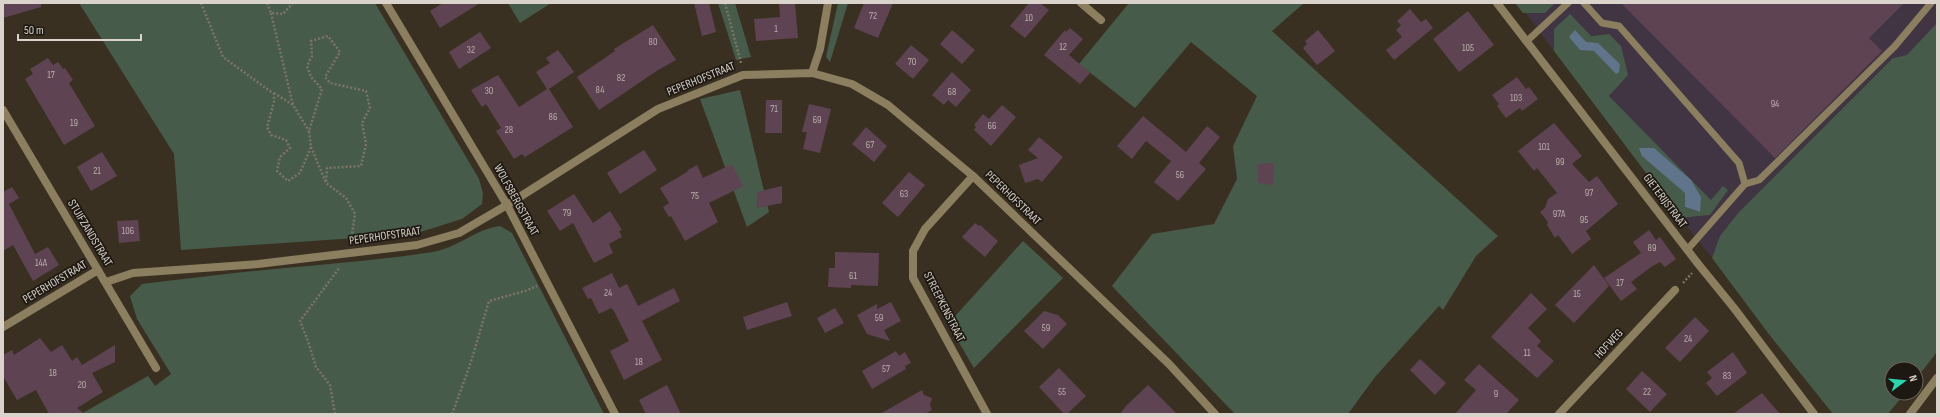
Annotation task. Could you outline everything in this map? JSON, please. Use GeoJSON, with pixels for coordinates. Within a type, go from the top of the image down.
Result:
{"type":"FeatureCollection","features":[{"type":"Feature","properties":{"kind":"street","name":"WOLFSBERGSTRAAT"},"geometry":{"type":"LineString","coordinates":[[386,3],[507,205],[615,414]]}},
{"type":"Feature","properties":{"kind":"street"},"geometry":{"type":"LineString","coordinates":[[812,73],[820,49],[828,3]]}},
{"type":"Feature","properties":{"kind":"street"},"geometry":{"type":"LineString","coordinates":[[1081,3],[1101,20]]}},
{"type":"Feature","properties":{"kind":"street","name":"GIETERIJSTRAAT"},"geometry":{"type":"LineString","coordinates":[[1498,3],[1814,414]]}},
{"type":"Feature","properties":{"kind":"street","name":"PEPERHOFSTRAAT"},"geometry":{"type":"LineString","coordinates":[[106,282],[133,273],[258,264],[417,246],[459,233],[507,205],[658,109],[744,75],[812,73],[852,84],[888,105],[973,176],[1169,364],[1215,414]]}},
{"type":"Feature","properties":{"kind":"street","name":"STUIFZANDSTRAAT"},"geometry":{"type":"LineString","coordinates":[[3,110],[156,368]]}},
{"type":"Feature","properties":{"kind":"street","name":"STREEPKENSTRAAT"},"geometry":{"type":"LineString","coordinates":[[973,176],[925,229],[912,251],[913,278],[987,414]]}},
{"type":"Feature","properties":{"kind":"street","name":"PEPERHOFSTRAAT"},"geometry":{"type":"LineString","coordinates":[[3,327],[98,270]]}},
{"type":"Feature","properties":{"kind":"street","name":"HOFWEG"},"geometry":{"type":"LineString","coordinates":[[1559,414],[1678,288]]}},
{"type":"Feature","properties":{"kind":"street"},"geometry":{"type":"LineString","coordinates":[[1910,414],[1937,378]]}},
{"type":"Feature","properties":{"kind":"lane"},"geometry":{"type":"LineString","coordinates":[[1527,41],[1540,31],[1568,3]]}},
{"type":"Feature","properties":{"kind":"lane"},"geometry":{"type":"LineString","coordinates":[[1584,3],[1602,23],[1619,26],[1739,162],[1745,184]]}},
{"type":"Feature","properties":{"kind":"lane"},"geometry":{"type":"LineString","coordinates":[[1687,250],[1745,184],[1759,180],[1894,46],[1931,3]]}},
{"type":"Feature","properties":{"kind":"path"},"geometry":{"type":"LineString","coordinates":[[201,3],[223,57],[273,93],[293,105]]}},
{"type":"Feature","properties":{"kind":"path"},"geometry":{"type":"LineString","coordinates":[[267,3],[271,12],[293,105],[309,131]]}},
{"type":"Feature","properties":{"kind":"path"},"geometry":{"type":"LineString","coordinates":[[271,12],[283,14],[293,3]]}},
{"type":"Feature","properties":{"kind":"path"},"geometry":{"type":"LineString","coordinates":[[725,3],[741,66]]}},
{"type":"Feature","properties":{"kind":"path"},"geometry":{"type":"LineString","coordinates":[[326,183],[327,168],[361,166],[366,144],[362,123],[370,108],[366,91],[330,83],[325,77],[340,52],[328,36],[311,41],[312,56],[307,66],[311,77],[322,89],[309,131],[311,147],[326,183],[346,198],[355,214],[350,245]]}},
{"type":"Feature","properties":{"kind":"path"},"geometry":{"type":"LineString","coordinates":[[273,93],[274,102],[267,127],[271,135],[286,140],[290,148],[280,157],[277,171],[288,181],[300,173],[311,147]]}},
{"type":"Feature","properties":{"kind":"path"},"geometry":{"type":"LineString","coordinates":[[334,414],[330,385],[316,367],[300,322],[341,265]]}},
{"type":"Feature","properties":{"kind":"path"},"geometry":{"type":"LineString","coordinates":[[1678,288],[1699,265]]}},
{"type":"Feature","properties":{"kind":"path"},"geometry":{"type":"LineString","coordinates":[[452,414],[470,365],[489,301],[525,291],[547,281]]}},
{"type":"Feature","properties":{"kind":"shaded area"},"geometry":{"type":"Polygon","coordinates":[[[1518,3],[1937,3],[1937,51],[1893,58],[1739,212],[1721,236],[1712,258],[1680,218],[1710,215],[1727,190],[1723,187],[1711,201],[1609,96],[1609,34],[1591,36],[1554,29],[1554,51],[1518,3]]]}},
{"type":"Feature","properties":{"kind":"green space"},"geometry":{"type":"Polygon","coordinates":[[[79,3],[375,3],[479,179],[483,193],[482,204],[462,219],[414,234],[181,250],[174,154],[79,3]]]}},
{"type":"Feature","properties":{"kind":"green space"},"geometry":{"type":"Polygon","coordinates":[[[508,3],[551,3],[520,23],[508,3]]]}},
{"type":"Feature","properties":{"kind":"green space"},"geometry":{"type":"Polygon","coordinates":[[[718,3],[735,3],[751,57],[736,60],[718,3]]]}},
{"type":"Feature","properties":{"kind":"green space"},"geometry":{"type":"Polygon","coordinates":[[[838,3],[848,3],[830,62],[826,57],[838,3]]]}},
{"type":"Feature","properties":{"kind":"green space"},"geometry":{"type":"Polygon","coordinates":[[[1129,3],[1304,3],[1272,31],[1498,236],[1476,256],[1443,310],[1439,306],[1375,377],[1348,414],[1235,414],[1112,286],[1152,234],[1214,224],[1237,179],[1233,146],[1257,96],[1191,42],[1135,108],[1079,64],[1129,3]]]}},
{"type":"Feature","properties":{"kind":"green space"},"geometry":{"type":"Polygon","coordinates":[[[1515,3],[1555,3],[1545,13],[1523,13],[1515,3]]]}},
{"type":"Feature","properties":{"kind":"green space"},"geometry":{"type":"Polygon","coordinates":[[[1570,14],[1591,36],[1609,34],[1621,46],[1628,75],[1609,96],[1711,200],[1723,186],[1728,190],[1710,215],[1680,218],[1554,51],[1554,29],[1570,14]],[[1685,193],[1685,207],[1700,212],[1685,193]]]}},
{"type":"Feature","properties":{"kind":"green space"},"geometry":{"type":"Polygon","coordinates":[[[1937,23],[1937,352],[1924,369],[1924,361],[1884,361],[1884,401],[1899,401],[1888,414],[1833,414],[1768,333],[1712,258],[1720,236],[1739,212],[1893,58],[1907,55],[1937,23]]]}},
{"type":"Feature","properties":{"kind":"green space"},"geometry":{"type":"Polygon","coordinates":[[[740,90],[769,212],[747,227],[700,99],[740,90]]]}},
{"type":"Feature","properties":{"kind":"green space"},"geometry":{"type":"Polygon","coordinates":[[[500,226],[512,233],[604,414],[81,414],[148,376],[155,386],[171,374],[137,319],[130,296],[142,284],[242,272],[374,260],[433,252],[450,247],[483,231],[500,226]]]}},
{"type":"Feature","properties":{"kind":"green space"},"geometry":{"type":"Polygon","coordinates":[[[1023,241],[1063,278],[974,368],[948,324],[1023,241]]]}},
{"type":"Feature","properties":{"kind":"water"},"geometry":{"type":"Polygon","coordinates":[[[1575,30],[1586,42],[1598,43],[1620,64],[1619,72],[1616,74],[1594,51],[1580,50],[1569,37],[1575,30]]]}},
{"type":"Feature","properties":{"kind":"water"},"geometry":{"type":"Polygon","coordinates":[[[1639,148],[1654,148],[1691,180],[1701,197],[1700,212],[1685,207],[1685,193],[1642,156],[1639,148]]]}},
{"type":"Feature","properties":{"kind":"building"},"geometry":{"type":"Polygon","coordinates":[[[3,3],[41,3],[41,7],[3,18],[3,3]]]}},
{"type":"Feature","properties":{"kind":"building"},"geometry":{"type":"Polygon","coordinates":[[[443,3],[480,3],[440,28],[430,11],[443,3]]]}},
{"type":"Feature","properties":{"kind":"building"},"geometry":{"type":"Polygon","coordinates":[[[694,3],[709,3],[716,32],[702,36],[694,3]]]}},
{"type":"Feature","properties":{"kind":"building"},"geometry":{"type":"Polygon","coordinates":[[[779,3],[795,3],[798,38],[756,41],[754,19],[780,17],[779,3]]]}},
{"type":"Feature","properties":{"kind":"building"},"geometry":{"type":"Polygon","coordinates":[[[864,3],[893,3],[878,38],[854,28],[864,3]]]}},
{"type":"Feature","properties":{"kind":"building"},"geometry":{"type":"Polygon","coordinates":[[[1029,3],[1040,3],[1049,10],[1025,38],[1010,26],[1029,3]]]}},
{"type":"Feature","properties":{"kind":"building"},"geometry":{"type":"Polygon","coordinates":[[[1621,3],[1904,3],[1869,38],[1882,51],[1775,158],[1621,3]]]}},
{"type":"Feature","properties":{"kind":"building"},"geometry":{"type":"Polygon","coordinates":[[[1410,9],[1421,22],[1426,19],[1433,28],[1394,60],[1386,50],[1402,37],[1396,30],[1401,25],[1397,21],[1410,9]]]}},
{"type":"Feature","properties":{"kind":"building"},"geometry":{"type":"Polygon","coordinates":[[[1468,11],[1494,45],[1459,72],[1433,39],[1468,11]]]}},
{"type":"Feature","properties":{"kind":"building"},"geometry":{"type":"Polygon","coordinates":[[[653,25],[676,60],[658,70],[599,110],[577,77],[615,51],[614,49],[653,25]]]}},
{"type":"Feature","properties":{"kind":"building"},"geometry":{"type":"Polygon","coordinates":[[[1070,28],[1083,39],[1069,55],[1090,73],[1080,84],[1044,55],[1065,30],[1066,32],[1070,28]]]}},
{"type":"Feature","properties":{"kind":"building"},"geometry":{"type":"Polygon","coordinates":[[[952,30],[975,50],[962,64],[940,44],[952,30]]]}},
{"type":"Feature","properties":{"kind":"building"},"geometry":{"type":"Polygon","coordinates":[[[1318,30],[1335,51],[1317,65],[1303,48],[1307,44],[1305,41],[1318,30]]]}},
{"type":"Feature","properties":{"kind":"building"},"geometry":{"type":"Polygon","coordinates":[[[480,32],[491,48],[459,69],[449,52],[480,32]]]}},
{"type":"Feature","properties":{"kind":"building"},"geometry":{"type":"Polygon","coordinates":[[[911,45],[929,60],[913,79],[895,64],[911,45]]]}},
{"type":"Feature","properties":{"kind":"building"},"geometry":{"type":"Polygon","coordinates":[[[558,50],[574,72],[549,89],[573,127],[525,157],[522,154],[514,159],[496,131],[501,128],[486,104],[482,107],[471,90],[498,75],[519,107],[547,89],[536,72],[550,63],[546,58],[558,50]]]}},
{"type":"Feature","properties":{"kind":"building"},"geometry":{"type":"Polygon","coordinates":[[[48,58],[53,65],[58,62],[63,69],[65,68],[73,80],[69,83],[95,126],[64,145],[25,79],[33,74],[30,69],[48,58]]]}},
{"type":"Feature","properties":{"kind":"building"},"geometry":{"type":"Polygon","coordinates":[[[952,72],[971,90],[956,107],[948,100],[944,105],[932,95],[952,72]]]}},
{"type":"Feature","properties":{"kind":"building"},"geometry":{"type":"Polygon","coordinates":[[[1517,77],[1526,89],[1529,87],[1538,99],[1522,111],[1520,108],[1506,118],[1497,106],[1499,104],[1492,95],[1517,77]]]}},
{"type":"Feature","properties":{"kind":"building"},"geometry":{"type":"Polygon","coordinates":[[[766,100],[782,100],[782,133],[765,133],[766,100]]]}},
{"type":"Feature","properties":{"kind":"building"},"geometry":{"type":"Polygon","coordinates":[[[809,104],[831,109],[820,153],[803,149],[807,132],[802,132],[809,104]]]}},
{"type":"Feature","properties":{"kind":"building"},"geometry":{"type":"Polygon","coordinates":[[[1002,105],[1016,117],[991,146],[974,130],[976,127],[974,125],[983,114],[989,119],[1002,105]]]}},
{"type":"Feature","properties":{"kind":"building"},"geometry":{"type":"Polygon","coordinates":[[[1143,116],[1186,152],[1207,126],[1220,137],[1199,163],[1206,169],[1178,201],[1154,182],[1171,161],[1146,141],[1132,159],[1117,146],[1143,116]]]}},
{"type":"Feature","properties":{"kind":"building"},"geometry":{"type":"Polygon","coordinates":[[[1554,123],[1582,156],[1572,164],[1589,182],[1597,176],[1618,204],[1586,231],[1591,239],[1572,254],[1558,235],[1555,238],[1547,225],[1548,222],[1540,212],[1545,208],[1548,199],[1557,193],[1537,168],[1534,171],[1518,151],[1554,123]]]}},
{"type":"Feature","properties":{"kind":"building"},"geometry":{"type":"Polygon","coordinates":[[[866,127],[887,146],[874,162],[852,144],[866,127]]]}},
{"type":"Feature","properties":{"kind":"building"},"geometry":{"type":"Polygon","coordinates":[[[1039,137],[1063,157],[1042,182],[1038,179],[1025,183],[1019,165],[1038,158],[1028,150],[1039,137]]]}},
{"type":"Feature","properties":{"kind":"building"},"geometry":{"type":"Polygon","coordinates":[[[644,150],[657,170],[620,194],[607,173],[644,150]]]}},
{"type":"Feature","properties":{"kind":"building"},"geometry":{"type":"Polygon","coordinates":[[[102,152],[117,176],[91,191],[77,167],[102,152]]]}},
{"type":"Feature","properties":{"kind":"building"},"geometry":{"type":"Polygon","coordinates":[[[1274,163],[1273,185],[1258,183],[1258,164],[1274,163]]]}},
{"type":"Feature","properties":{"kind":"building"},"geometry":{"type":"Polygon","coordinates":[[[732,164],[743,186],[709,203],[718,222],[685,241],[671,216],[669,217],[663,207],[669,203],[660,188],[697,165],[703,178],[732,164]]]}},
{"type":"Feature","properties":{"kind":"building"},"geometry":{"type":"Polygon","coordinates":[[[909,172],[925,185],[898,217],[882,203],[909,172]]]}},
{"type":"Feature","properties":{"kind":"building"},"geometry":{"type":"Polygon","coordinates":[[[782,186],[782,203],[757,208],[757,192],[782,186]]]}},
{"type":"Feature","properties":{"kind":"building"},"geometry":{"type":"Polygon","coordinates":[[[12,187],[19,198],[9,204],[35,254],[48,247],[59,265],[33,281],[13,245],[3,251],[3,192],[12,187]]]}},
{"type":"Feature","properties":{"kind":"building"},"geometry":{"type":"Polygon","coordinates":[[[574,194],[593,223],[610,211],[622,230],[619,231],[622,237],[609,244],[613,253],[594,263],[573,223],[560,231],[547,211],[574,194]]]}},
{"type":"Feature","properties":{"kind":"building"},"geometry":{"type":"Polygon","coordinates":[[[138,220],[140,241],[119,243],[117,221],[138,220]]]}},
{"type":"Feature","properties":{"kind":"building"},"geometry":{"type":"Polygon","coordinates":[[[975,223],[979,226],[980,225],[998,241],[985,257],[962,237],[975,223]]]}},
{"type":"Feature","properties":{"kind":"building"},"geometry":{"type":"Polygon","coordinates":[[[1649,230],[1656,240],[1660,237],[1676,259],[1665,267],[1660,262],[1631,282],[1637,289],[1621,301],[1604,278],[1641,253],[1633,242],[1649,230]]]}},
{"type":"Feature","properties":{"kind":"building"},"geometry":{"type":"Polygon","coordinates":[[[835,252],[879,253],[878,286],[851,285],[851,288],[828,287],[829,268],[835,268],[835,252]]]}},
{"type":"Feature","properties":{"kind":"building"},"geometry":{"type":"Polygon","coordinates":[[[1594,265],[1609,286],[1574,323],[1555,305],[1594,265]]]}},
{"type":"Feature","properties":{"kind":"building"},"geometry":{"type":"Polygon","coordinates":[[[612,273],[619,288],[627,284],[638,306],[674,288],[680,301],[642,321],[662,360],[624,380],[610,351],[629,341],[614,311],[611,308],[599,314],[591,298],[588,299],[582,288],[612,273]]]}},
{"type":"Feature","properties":{"kind":"building"},"geometry":{"type":"Polygon","coordinates":[[[1531,293],[1547,309],[1528,328],[1541,341],[1537,346],[1554,361],[1537,378],[1491,337],[1531,293]]]}},
{"type":"Feature","properties":{"kind":"building"},"geometry":{"type":"Polygon","coordinates":[[[787,302],[792,316],[747,330],[743,317],[787,302]]]}},
{"type":"Feature","properties":{"kind":"building"},"geometry":{"type":"Polygon","coordinates":[[[891,302],[901,321],[884,330],[890,341],[867,334],[857,315],[877,304],[877,309],[891,302]]]}},
{"type":"Feature","properties":{"kind":"building"},"geometry":{"type":"Polygon","coordinates":[[[835,308],[844,323],[825,333],[817,318],[835,308]]]}},
{"type":"Feature","properties":{"kind":"building"},"geometry":{"type":"Polygon","coordinates":[[[1044,311],[1058,315],[1067,324],[1043,349],[1024,331],[1044,311]]]}},
{"type":"Feature","properties":{"kind":"building"},"geometry":{"type":"Polygon","coordinates":[[[1695,317],[1709,331],[1680,362],[1665,348],[1695,317]]]}},
{"type":"Feature","properties":{"kind":"building"},"geometry":{"type":"Polygon","coordinates":[[[40,338],[51,352],[62,345],[72,361],[77,357],[82,365],[115,345],[115,362],[92,373],[103,392],[77,408],[85,414],[49,414],[36,390],[17,400],[3,376],[3,355],[12,350],[14,355],[40,338]]]}},
{"type":"Feature","properties":{"kind":"building"},"geometry":{"type":"Polygon","coordinates":[[[896,351],[899,356],[905,352],[911,363],[905,366],[906,369],[872,389],[862,371],[896,351]]]}},
{"type":"Feature","properties":{"kind":"building"},"geometry":{"type":"Polygon","coordinates":[[[1733,352],[1747,373],[1717,396],[1706,383],[1712,378],[1707,372],[1733,352]]]}},
{"type":"Feature","properties":{"kind":"building"},"geometry":{"type":"Polygon","coordinates":[[[1420,359],[1446,383],[1435,395],[1410,370],[1420,359]]]}},
{"type":"Feature","properties":{"kind":"building"},"geometry":{"type":"Polygon","coordinates":[[[1479,364],[1519,400],[1506,414],[1455,414],[1476,390],[1464,380],[1479,364]]]}},
{"type":"Feature","properties":{"kind":"building"},"geometry":{"type":"Polygon","coordinates":[[[1059,368],[1086,396],[1067,414],[1064,414],[1039,387],[1059,368]]]}},
{"type":"Feature","properties":{"kind":"building"},"geometry":{"type":"Polygon","coordinates":[[[1642,371],[1667,394],[1650,412],[1626,389],[1642,371]]]}},
{"type":"Feature","properties":{"kind":"building"},"geometry":{"type":"Polygon","coordinates":[[[667,385],[681,414],[646,414],[639,400],[667,385]]]}},
{"type":"Feature","properties":{"kind":"building"},"geometry":{"type":"Polygon","coordinates":[[[1148,385],[1177,414],[1120,414],[1126,406],[1148,385]]]}},
{"type":"Feature","properties":{"kind":"building"},"geometry":{"type":"Polygon","coordinates":[[[922,390],[924,395],[932,398],[930,405],[932,410],[925,414],[880,414],[922,390]]]}},
{"type":"Feature","properties":{"kind":"building"},"geometry":{"type":"Polygon","coordinates":[[[1762,393],[1780,414],[1733,414],[1762,393]]]}}]}
